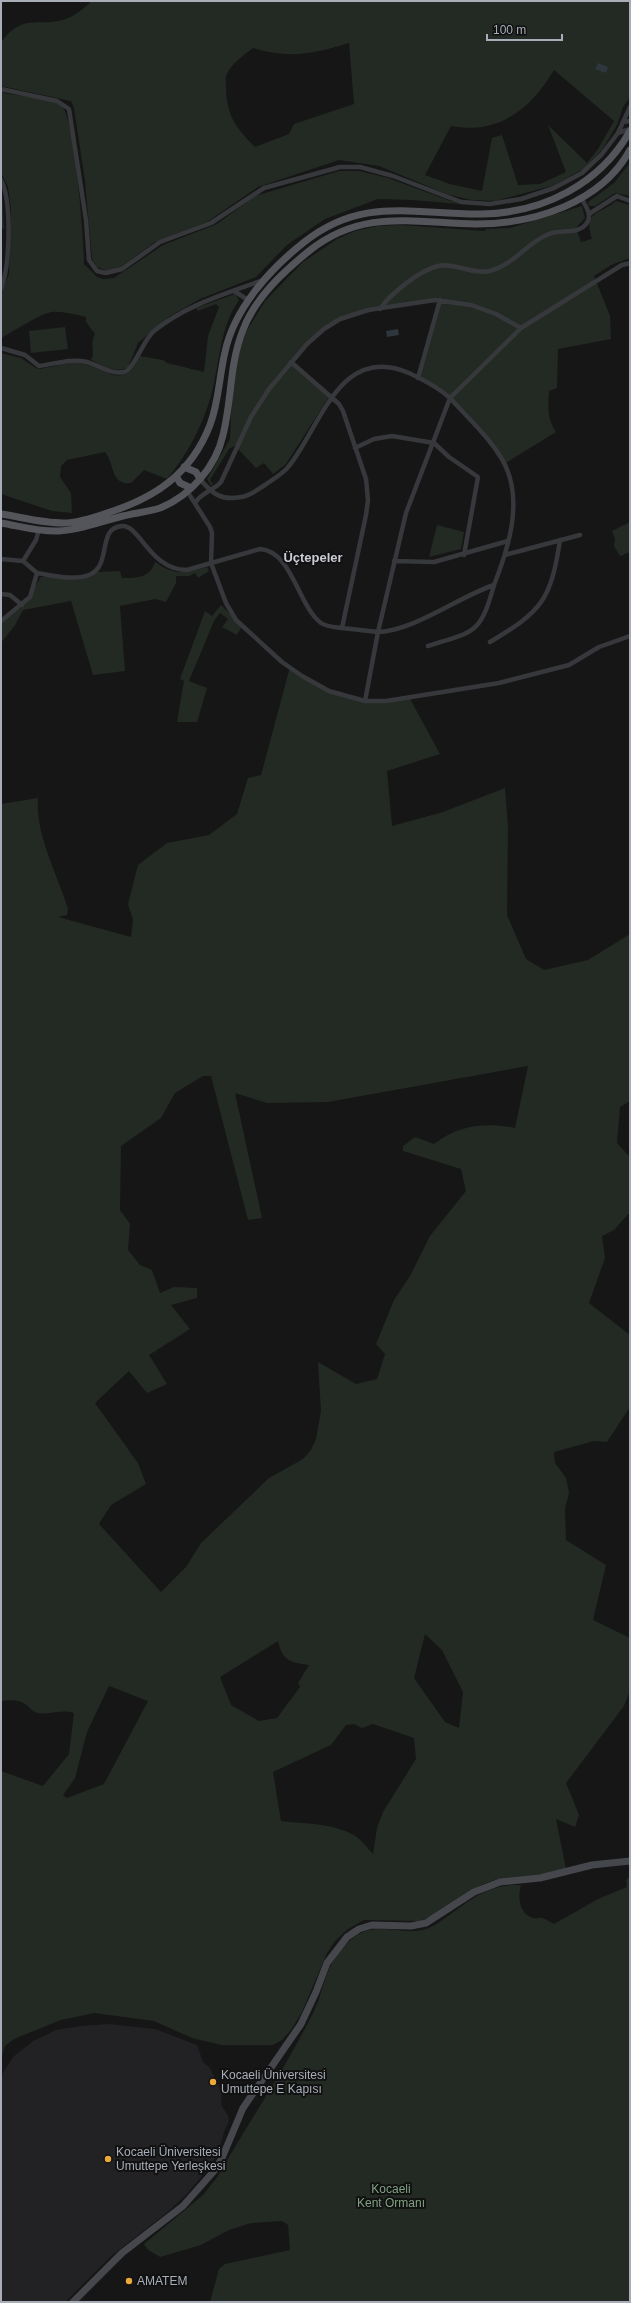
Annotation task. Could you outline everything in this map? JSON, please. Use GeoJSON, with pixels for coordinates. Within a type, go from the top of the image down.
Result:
{"type":"FeatureCollection","features":[{"type":"Feature","properties":{"kind":"main road"},"geometry":{"type":"LineString","coordinates":[[1,514],[60,523],[82,521],[141,501],[163,488],[176,476],[197,452],[210,425],[218,399],[225,350],[236,322],[248,300],[267,278],[303,243],[336,222],[369,212],[397,209],[490,214],[528,207],[560,197],[581,185],[602,168],[618,151],[630,130]]}},
{"type":"Feature","properties":{"kind":"main road"},"geometry":{"type":"LineString","coordinates":[[1,523],[39,529],[69,530],[159,508],[189,490],[200,479],[210,465],[221,443],[232,364],[247,320],[271,287],[321,242],[337,233],[369,222],[407,219],[462,223],[501,222],[544,213],[582,199],[610,178],[630,150]]}},
{"type":"Feature","properties":{"kind":"main road"},"geometry":{"type":"LineString","coordinates":[[184,467],[196,472],[200,479]]}},
{"type":"Feature","properties":{"kind":"main road"},"geometry":{"type":"LineString","coordinates":[[176,476],[180,484],[189,490]]}},
{"type":"Feature","properties":{"kind":"street"},"geometry":{"type":"LineString","coordinates":[[1,89],[57,101],[69,109],[86,220],[88,260],[97,270],[106,273],[122,269],[160,242],[211,223],[258,191],[272,185],[340,167],[352,166],[393,176],[461,202],[480,204],[498,203],[543,192],[574,179],[596,161],[618,133],[630,107]]}},
{"type":"Feature","properties":{"kind":"street"},"geometry":{"type":"LineString","coordinates":[[623,122],[630,121]]}},
{"type":"Feature","properties":{"kind":"street"},"geometry":{"type":"LineString","coordinates":[[618,133],[630,130]]}},
{"type":"Feature","properties":{"kind":"street"},"geometry":{"type":"LineString","coordinates":[[1,180],[6,194],[8,220],[7,259],[1,289]]}},
{"type":"Feature","properties":{"kind":"street"},"geometry":{"type":"LineString","coordinates":[[589,214],[617,196],[630,200]]}},
{"type":"Feature","properties":{"kind":"street"},"geometry":{"type":"LineString","coordinates":[[380,309],[392,294],[432,268],[446,265],[475,271],[489,271],[510,263],[541,237],[551,233],[576,230],[583,227],[587,223],[589,214],[582,199]]}},
{"type":"Feature","properties":{"kind":"street"},"geometry":{"type":"LineString","coordinates":[[365,701],[378,632],[394,561],[413,492],[434,443],[450,398],[521,328],[622,265],[630,263]]}},
{"type":"Feature","properties":{"kind":"street"},"geometry":{"type":"LineString","coordinates":[[1,348],[25,355],[39,366],[80,361],[114,372],[126,372],[131,367],[146,339],[163,324],[197,304],[267,278]]}},
{"type":"Feature","properties":{"kind":"street"},"geometry":{"type":"LineString","coordinates":[[232,291],[239,293],[248,300]]}},
{"type":"Feature","properties":{"kind":"street"},"geometry":{"type":"LineString","coordinates":[[418,378],[440,300]]}},
{"type":"Feature","properties":{"kind":"street"},"geometry":{"type":"LineString","coordinates":[[196,503],[199,497],[210,491],[221,482],[251,417],[269,389],[315,336],[332,324],[354,314],[414,302],[440,300],[471,305],[496,314],[521,328]]}},
{"type":"Feature","properties":{"kind":"street"},"geometry":{"type":"LineString","coordinates":[[291,362],[332,397],[343,411],[354,448],[366,479],[368,500],[366,515],[342,628]]}},
{"type":"Feature","properties":{"kind":"street"},"geometry":{"type":"LineString","coordinates":[[200,479],[210,491],[221,498],[228,499],[247,496],[281,473],[289,467],[332,397],[345,381],[355,373],[374,367],[397,368],[432,384],[450,398],[504,462],[512,490],[514,507],[505,555],[485,613],[477,627],[465,634],[428,646]]}},
{"type":"Feature","properties":{"kind":"street"},"geometry":{"type":"LineString","coordinates":[[354,448],[388,436],[434,443],[449,457],[478,477],[464,555]]}},
{"type":"Feature","properties":{"kind":"street"},"geometry":{"type":"LineString","coordinates":[[189,490],[212,532],[211,563],[226,603],[236,620],[282,662],[302,676],[329,690],[365,701],[386,701],[499,683],[569,665],[599,648],[630,636]]}},
{"type":"Feature","properties":{"kind":"street"},"geometry":{"type":"LineString","coordinates":[[118,518],[120,526]]}},
{"type":"Feature","properties":{"kind":"street"},"geometry":{"type":"LineString","coordinates":[[1,559],[23,561],[37,573],[62,576],[89,575],[103,560],[108,533],[115,527],[120,526],[128,526],[132,529],[150,552],[168,567],[187,570],[260,549],[266,549],[285,565],[309,608],[320,622],[325,625],[342,628],[378,632],[396,629],[445,610],[473,592],[494,585]]}},
{"type":"Feature","properties":{"kind":"street"},"geometry":{"type":"LineString","coordinates":[[23,561],[36,540],[39,529]]}},
{"type":"Feature","properties":{"kind":"street"},"geometry":{"type":"LineString","coordinates":[[505,555],[580,535]]}},
{"type":"Feature","properties":{"kind":"street"},"geometry":{"type":"LineString","coordinates":[[490,642],[524,620],[546,598],[553,580],[560,540]]}},
{"type":"Feature","properties":{"kind":"street"},"geometry":{"type":"LineString","coordinates":[[394,561],[434,562],[464,555],[508,541]]}},
{"type":"Feature","properties":{"kind":"street"},"geometry":{"type":"LineString","coordinates":[[1,621],[22,605],[31,595],[37,573]]}},
{"type":"Feature","properties":{"kind":"street"},"geometry":{"type":"LineString","coordinates":[[1,594],[10,595],[22,605]]}},
{"type":"Feature","properties":{"kind":"street"},"geometry":{"type":"LineString","coordinates":[[73,2302],[122,2253],[182,2206],[214,2171],[222,2158],[243,2108],[301,2024],[327,1963],[347,1937],[359,1929],[372,1925],[411,1926],[426,1923],[474,1892],[500,1882],[540,1878],[592,1866],[630,1861]]}},
{"type":"Feature","properties":{"kind":"shaded area"},"geometry":{"type":"Polygon","coordinates":[[[598,63],[608,67],[606,73],[595,69],[598,63]]]}},
{"type":"Feature","properties":{"kind":"shaded area"},"geometry":{"type":"Polygon","coordinates":[[[398,329],[399,335],[387,337],[386,331],[398,329]]]}},
{"type":"Feature","properties":{"kind":"shaded area","name":"Kocaeli Üniversitesi Umuttepe Yerleşkesi"},"geometry":{"type":"Polygon","coordinates":[[[108,2024],[155,2029],[197,2045],[203,2062],[210,2068],[222,2093],[221,2105],[228,2115],[229,2121],[218,2153],[211,2165],[186,2195],[164,2215],[111,2256],[65,2302],[1,2302],[1,2076],[13,2057],[33,2041],[56,2030],[108,2024]]]}},
{"type":"Feature","properties":{"kind":"green space"},"geometry":{"type":"Polygon","coordinates":[[[92,1],[630,1],[630,97],[623,107],[617,125],[602,150],[583,169],[555,185],[495,201],[472,200],[449,195],[379,166],[339,160],[258,187],[207,222],[155,242],[121,267],[107,271],[97,267],[92,259],[85,181],[74,108],[71,101],[1,86],[1,42],[9,33],[24,24],[56,21],[69,18],[92,1]],[[349,43],[324,50],[301,54],[279,53],[253,48],[235,63],[226,75],[228,107],[238,127],[255,147],[289,134],[294,124],[354,104],[349,43]],[[554,70],[535,96],[512,116],[498,123],[484,127],[468,128],[451,126],[425,175],[450,184],[482,191],[492,138],[502,135],[518,185],[540,184],[566,172],[548,125],[587,163],[598,149],[614,121],[554,70]]]}},
{"type":"Feature","properties":{"kind":"green space"},"geometry":{"type":"Polygon","coordinates":[[[1,92],[40,98],[55,102],[61,105],[66,114],[78,180],[84,264],[97,277],[103,279],[114,278],[163,245],[217,224],[255,196],[339,171],[359,171],[388,178],[459,204],[378,199],[325,219],[287,245],[256,277],[200,299],[170,316],[138,343],[128,367],[119,370],[114,369],[91,360],[93,354],[93,338],[95,334],[86,322],[86,317],[60,312],[47,313],[1,338],[1,294],[9,274],[11,209],[8,187],[1,173],[1,92]]]}},
{"type":"Feature","properties":{"kind":"green space"},"geometry":{"type":"Polygon","coordinates":[[[630,163],[630,196],[615,193],[595,206],[589,206],[588,202],[614,183],[630,163]]]}},
{"type":"Feature","properties":{"kind":"green space"},"geometry":{"type":"Polygon","coordinates":[[[1,188],[2,192],[4,229],[1,228],[1,188]]]}},
{"type":"Feature","properties":{"kind":"green space"},"geometry":{"type":"Polygon","coordinates":[[[616,201],[630,205],[630,258],[611,265],[594,276],[610,316],[611,339],[558,349],[557,388],[549,391],[548,402],[551,422],[556,432],[504,464],[496,450],[450,398],[418,378],[440,301],[380,309],[331,324],[291,362],[330,395],[286,464],[273,474],[264,463],[256,468],[237,448],[238,444],[229,449],[210,480],[213,484],[211,486],[207,479],[230,439],[232,390],[240,349],[246,332],[265,301],[303,262],[337,239],[355,231],[377,226],[401,225],[485,231],[486,229],[510,228],[582,206],[585,218],[576,228],[581,242],[592,239],[590,230],[591,218],[616,201]]]}},
{"type":"Feature","properties":{"kind":"green space"},"geometry":{"type":"Polygon","coordinates":[[[235,294],[239,300],[227,323],[211,396],[203,419],[181,460],[167,479],[144,470],[131,483],[119,481],[105,452],[67,460],[61,466],[60,477],[71,493],[72,513],[52,511],[1,494],[1,353],[21,358],[40,369],[65,364],[80,363],[90,365],[113,375],[120,376],[127,373],[133,367],[140,356],[163,360],[167,363],[204,372],[208,336],[219,307],[216,304],[198,311],[196,308],[235,294]]]}},
{"type":"Feature","properties":{"kind":"green space"},"geometry":{"type":"Polygon","coordinates":[[[65,327],[68,349],[31,353],[29,331],[65,327]]]}},
{"type":"Feature","properties":{"kind":"green space"},"geometry":{"type":"Polygon","coordinates":[[[630,522],[630,552],[620,556],[614,546],[615,539],[612,531],[630,522]]]}},
{"type":"Feature","properties":{"kind":"green space"},"geometry":{"type":"Polygon","coordinates":[[[437,525],[464,532],[461,549],[429,557],[437,525]]]}},
{"type":"Feature","properties":{"kind":"green space"},"geometry":{"type":"Polygon","coordinates":[[[155,562],[168,570],[180,572],[192,571],[207,567],[209,571],[198,578],[195,573],[189,576],[176,576],[176,583],[166,602],[155,599],[120,606],[125,671],[93,675],[71,601],[23,610],[15,625],[1,643],[1,622],[22,607],[41,577],[85,577],[96,572],[120,571],[122,578],[133,578],[146,574],[153,567],[155,562]]]}},
{"type":"Feature","properties":{"kind":"green space"},"geometry":{"type":"Polygon","coordinates":[[[221,605],[242,626],[237,635],[222,627],[228,619],[220,613],[214,621],[189,681],[207,688],[197,722],[177,722],[184,681],[180,679],[205,611],[212,616],[221,605]]]}},
{"type":"Feature","properties":{"kind":"green space"},"geometry":{"type":"Polygon","coordinates":[[[290,667],[329,691],[365,701],[409,697],[440,754],[387,771],[392,826],[443,812],[505,788],[508,827],[507,915],[526,959],[544,970],[588,960],[630,934],[630,1101],[620,1107],[617,1143],[630,1157],[630,1212],[614,1230],[602,1236],[605,1258],[589,1303],[630,1335],[630,1407],[607,1442],[594,1441],[554,1452],[555,1463],[566,1478],[569,1493],[565,1508],[566,1540],[606,1565],[593,1620],[630,1638],[630,1691],[624,1706],[566,1783],[579,1815],[575,1827],[556,1819],[566,1869],[530,1877],[497,1879],[481,1885],[430,1917],[419,1921],[364,1920],[348,1929],[335,1941],[327,1953],[302,2012],[291,2030],[282,2040],[273,2045],[221,2045],[192,2038],[154,2021],[94,2013],[61,2020],[14,2039],[5,2046],[1,2060],[1,1771],[43,1786],[69,1754],[74,1713],[63,1711],[44,1714],[35,1712],[19,1701],[1,1701],[1,804],[38,798],[40,826],[48,855],[68,909],[67,915],[58,917],[131,937],[133,920],[128,904],[138,865],[167,843],[209,835],[237,814],[248,778],[261,775],[290,667]],[[528,1066],[328,1102],[267,1103],[235,1093],[262,1218],[248,1220],[211,1076],[203,1076],[175,1093],[161,1118],[121,1146],[120,1210],[130,1224],[128,1250],[140,1265],[152,1270],[160,1293],[174,1287],[197,1288],[197,1298],[171,1305],[190,1329],[149,1355],[167,1384],[147,1393],[129,1371],[95,1403],[138,1463],[146,1484],[111,1505],[99,1524],[161,1592],[186,1567],[201,1543],[269,1478],[303,1459],[311,1450],[316,1439],[321,1411],[318,1362],[356,1384],[377,1379],[385,1354],[376,1344],[394,1300],[410,1276],[430,1236],[466,1191],[461,1169],[403,1151],[403,1146],[415,1137],[434,1144],[462,1129],[483,1125],[515,1128],[528,1066]],[[425,1634],[414,1678],[445,1722],[459,1728],[463,1692],[442,1650],[425,1634]],[[278,1641],[220,1677],[231,1705],[259,1721],[277,1718],[300,1687],[298,1683],[309,1665],[296,1663],[285,1657],[278,1641]],[[109,1686],[87,1732],[75,1778],[63,1795],[67,1798],[104,1784],[148,1701],[109,1686]],[[354,1724],[346,1725],[331,1745],[273,1772],[281,1821],[321,1825],[341,1829],[358,1838],[373,1854],[377,1828],[383,1812],[416,1759],[414,1738],[373,1724],[362,1728],[354,1724]]]}},
{"type":"Feature","properties":{"kind":"green space","name":"Kocaeli Kent Ormanı"},"geometry":{"type":"Polygon","coordinates":[[[630,1876],[630,2302],[210,2302],[219,2269],[225,2264],[290,2250],[288,2225],[282,2221],[251,2223],[229,2230],[201,2245],[160,2257],[147,2249],[144,2244],[203,2195],[218,2176],[303,2032],[317,2005],[325,1979],[334,1960],[348,1942],[359,1934],[368,1930],[424,1930],[433,1926],[484,1892],[507,1885],[521,1885],[520,1904],[528,1916],[534,1918],[544,1918],[554,1924],[598,1899],[627,1887],[626,1880],[630,1876]]]}},
{"type":"Feature","properties":{"kind":"place","name":"Kocaeli Üniversitesi Umuttepe E Kapısı"},"geometry":{"type":"Point","coordinates":[213,2082]}},
{"type":"Feature","properties":{"kind":"place","name":"Kocaeli Üniversitesi Umuttepe Yerleşkesi"},"geometry":{"type":"Point","coordinates":[108,2159]}},
{"type":"Feature","properties":{"kind":"place","name":"AMATEM"},"geometry":{"type":"Point","coordinates":[129,2281]}},
{"type":"Feature","properties":{"kind":"district","name":"Üçtepeler"},"geometry":{"type":"Point","coordinates":[313,557]}}]}
